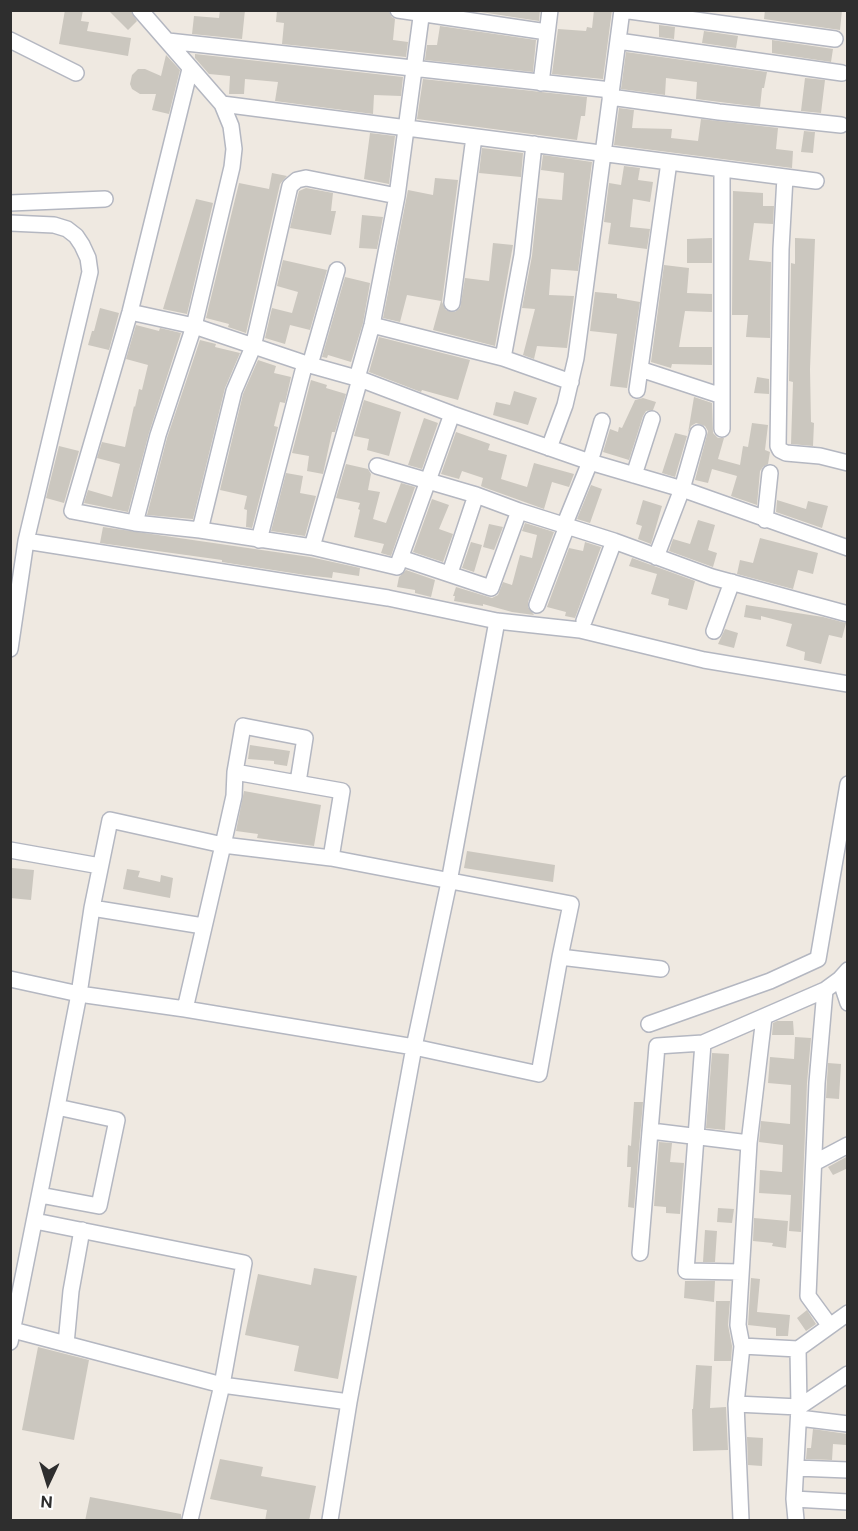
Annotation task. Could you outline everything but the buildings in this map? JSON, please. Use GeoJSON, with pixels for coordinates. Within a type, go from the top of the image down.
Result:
{"type":"FeatureCollection","features":[{"type":"Feature","properties":{"kind":"street"},"geometry":{"type":"LineString","coordinates":[[135,523],[158,435],[194,326],[232,167],[234,149],[231,126],[222,104],[140,10]]}},
{"type":"Feature","properties":{"kind":"street"},"geometry":{"type":"LineString","coordinates":[[398,10],[548,32]]}},
{"type":"Feature","properties":{"kind":"street"},"geometry":{"type":"LineString","coordinates":[[541,82],[550,10]]}},
{"type":"Feature","properties":{"kind":"street"},"geometry":{"type":"LineString","coordinates":[[549,448],[565,405],[576,358],[622,10],[835,39]]}},
{"type":"Feature","properties":{"kind":"street"},"geometry":{"type":"LineString","coordinates":[[312,547],[372,325],[397,196],[422,12]]}},
{"type":"Feature","properties":{"kind":"street"},"geometry":{"type":"LineString","coordinates":[[10,40],[76,73]]}},
{"type":"Feature","properties":{"kind":"street"},"geometry":{"type":"LineString","coordinates":[[168,41],[541,82],[719,112],[841,125]]}},
{"type":"Feature","properties":{"kind":"street"},"geometry":{"type":"LineString","coordinates":[[618,41],[842,73]]}},
{"type":"Feature","properties":{"kind":"street"},"geometry":{"type":"LineString","coordinates":[[190,69],[130,312],[72,511],[135,523],[312,547],[396,567],[452,414]]}},
{"type":"Feature","properties":{"kind":"street"},"geometry":{"type":"LineString","coordinates":[[222,104],[816,181]]}},
{"type":"Feature","properties":{"kind":"street"},"geometry":{"type":"LineString","coordinates":[[452,303],[474,137]]}},
{"type":"Feature","properties":{"kind":"street"},"geometry":{"type":"LineString","coordinates":[[503,357],[522,255],[534,144]]}},
{"type":"Feature","properties":{"kind":"street"},"geometry":{"type":"LineString","coordinates":[[637,390],[669,162]]}},
{"type":"Feature","properties":{"kind":"street"},"geometry":{"type":"LineString","coordinates":[[722,168],[722,429]]}},
{"type":"Feature","properties":{"kind":"street"},"geometry":{"type":"LineString","coordinates":[[785,177],[781,249],[778,446],[786,453],[820,456],[848,463]]}},
{"type":"Feature","properties":{"kind":"street"},"geometry":{"type":"LineString","coordinates":[[200,530],[234,392],[253,346],[290,186],[297,180],[306,178],[397,196]]}},
{"type":"Feature","properties":{"kind":"street"},"geometry":{"type":"LineString","coordinates":[[10,203],[105,200]]}},
{"type":"Feature","properties":{"kind":"street"},"geometry":{"type":"LineString","coordinates":[[10,223],[54,225],[67,229],[82,246],[88,258],[90,272],[26,541],[10,649]]}},
{"type":"Feature","properties":{"kind":"street"},"geometry":{"type":"LineString","coordinates":[[260,540],[307,364],[337,270]]}},
{"type":"Feature","properties":{"kind":"street"},"geometry":{"type":"LineString","coordinates":[[130,312],[194,326],[359,379],[549,448],[682,489],[848,548]]}},
{"type":"Feature","properties":{"kind":"street"},"geometry":{"type":"LineString","coordinates":[[372,325],[503,357],[571,382]]}},
{"type":"Feature","properties":{"kind":"street"},"geometry":{"type":"LineString","coordinates":[[640,369],[722,396]]}},
{"type":"Feature","properties":{"kind":"street"},"geometry":{"type":"LineString","coordinates":[[634,475],[652,419]]}},
{"type":"Feature","properties":{"kind":"street"},"geometry":{"type":"LineString","coordinates":[[537,605],[603,421]]}},
{"type":"Feature","properties":{"kind":"street"},"geometry":{"type":"LineString","coordinates":[[656,557],[682,489],[699,433]]}},
{"type":"Feature","properties":{"kind":"street"},"geometry":{"type":"LineString","coordinates":[[377,466],[476,495],[732,582],[848,614]]}},
{"type":"Feature","properties":{"kind":"street"},"geometry":{"type":"LineString","coordinates":[[765,520],[770,473]]}},
{"type":"Feature","properties":{"kind":"street"},"geometry":{"type":"LineString","coordinates":[[450,573],[476,495]]}},
{"type":"Feature","properties":{"kind":"street"},"geometry":{"type":"LineString","coordinates":[[401,558],[491,588],[519,511]]}},
{"type":"Feature","properties":{"kind":"street"},"geometry":{"type":"LineString","coordinates":[[26,541],[388,597],[498,621],[580,630],[704,660],[848,684]]}},
{"type":"Feature","properties":{"kind":"street"},"geometry":{"type":"LineString","coordinates":[[584,621],[614,541]]}},
{"type":"Feature","properties":{"kind":"street"},"geometry":{"type":"LineString","coordinates":[[714,631],[732,582]]}},
{"type":"Feature","properties":{"kind":"street"},"geometry":{"type":"LineString","coordinates":[[330,1521],[349,1402],[414,1047],[449,882],[498,621]]}},
{"type":"Feature","properties":{"kind":"street"},"geometry":{"type":"LineString","coordinates":[[185,1009],[234,796],[235,772],[243,726],[305,738],[298,782]]}},
{"type":"Feature","properties":{"kind":"street"},"geometry":{"type":"LineString","coordinates":[[235,772],[342,791],[331,858]]}},
{"type":"Feature","properties":{"kind":"street"},"geometry":{"type":"LineString","coordinates":[[649,1024],[770,981],[818,959],[848,783]]}},
{"type":"Feature","properties":{"kind":"street"},"geometry":{"type":"LineString","coordinates":[[10,979],[79,994],[414,1047],[539,1074],[571,904],[331,858],[223,845],[110,820],[92,908],[79,994],[12,1336],[66,1344],[222,1385],[349,1402]]}},
{"type":"Feature","properties":{"kind":"street"},"geometry":{"type":"LineString","coordinates":[[10,850],[100,866]]}},
{"type":"Feature","properties":{"kind":"street"},"geometry":{"type":"LineString","coordinates":[[92,908],[203,926]]}},
{"type":"Feature","properties":{"kind":"street"},"geometry":{"type":"LineString","coordinates":[[560,957],[661,969]]}},
{"type":"Feature","properties":{"kind":"street"},"geometry":{"type":"LineString","coordinates":[[640,1253],[657,1046],[704,1043],[825,990],[844,975]]}},
{"type":"Feature","properties":{"kind":"street"},"geometry":{"type":"LineString","coordinates":[[844,975],[848,1003]]}},
{"type":"Feature","properties":{"kind":"street"},"geometry":{"type":"LineString","coordinates":[[825,990],[819,1041],[808,1296],[830,1326]]}},
{"type":"Feature","properties":{"kind":"street"},"geometry":{"type":"LineString","coordinates":[[741,1521],[736,1404],[742,1346],[738,1325],[749,1143],[764,1017]]}},
{"type":"Feature","properties":{"kind":"street"},"geometry":{"type":"LineString","coordinates":[[704,1043],[686,1271],[741,1272]]}},
{"type":"Feature","properties":{"kind":"street"},"geometry":{"type":"LineString","coordinates":[[40,1195],[99,1206],[115,1131],[117,1120],[57,1107]]}},
{"type":"Feature","properties":{"kind":"street"},"geometry":{"type":"LineString","coordinates":[[651,1131],[749,1143]]}},
{"type":"Feature","properties":{"kind":"street"},"geometry":{"type":"LineString","coordinates":[[814,1162],[848,1145]]}},
{"type":"Feature","properties":{"kind":"street"},"geometry":{"type":"LineString","coordinates":[[35,1221],[244,1263],[222,1385],[190,1521]]}},
{"type":"Feature","properties":{"kind":"street"},"geometry":{"type":"LineString","coordinates":[[66,1344],[71,1291],[82,1230]]}},
{"type":"Feature","properties":{"kind":"street"},"geometry":{"type":"LineString","coordinates":[[742,1346],[798,1349],[848,1313]]}},
{"type":"Feature","properties":{"kind":"street"},"geometry":{"type":"LineString","coordinates":[[796,1521],[798,1349]]}},
{"type":"Feature","properties":{"kind":"street"},"geometry":{"type":"LineString","coordinates":[[799,1413],[848,1374]]}},
{"type":"Feature","properties":{"kind":"street"},"geometry":{"type":"LineString","coordinates":[[736,1404],[799,1413],[848,1424]]}},
{"type":"Feature","properties":{"kind":"street"},"geometry":{"type":"LineString","coordinates":[[796,1468],[848,1470]]}},
{"type":"Feature","properties":{"kind":"street"},"geometry":{"type":"LineString","coordinates":[[795,1499],[848,1502]]}}]}
